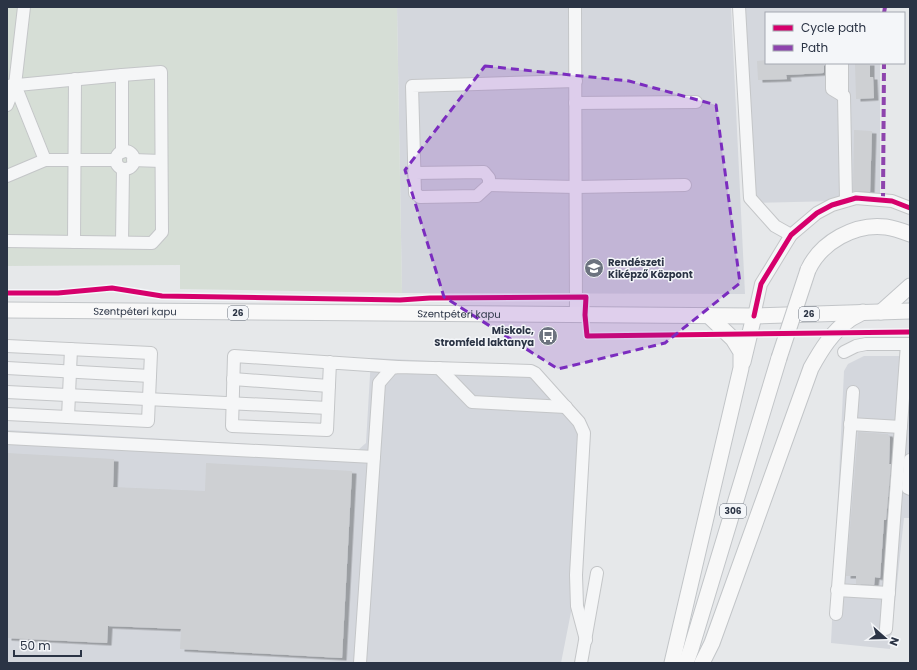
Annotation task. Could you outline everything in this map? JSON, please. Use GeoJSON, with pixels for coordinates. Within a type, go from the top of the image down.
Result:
{"type":"FeatureCollection","features":[{"type":"Feature","properties":{"kind":"main road","name":"306"},"geometry":{"type":"LineString","coordinates":[[686,663],[779,358],[808,270],[819,252],[836,239],[848,233],[874,227],[885,227],[908,234]]}},
{"type":"Feature","properties":{"kind":"main road"},"geometry":{"type":"LineString","coordinates":[[881,312],[910,286]]}},
{"type":"Feature","properties":{"kind":"main road","name":"Szentpéteri kapu"},"geometry":{"type":"LineString","coordinates":[[7,310],[754,316],[910,311]]}},
{"type":"Feature","properties":{"kind":"main road"},"geometry":{"type":"LineString","coordinates":[[702,663],[712,643],[811,368],[831,337],[849,320],[864,312]]}},
{"type":"Feature","properties":{"kind":"main road"},"geometry":{"type":"LineString","coordinates":[[708,315],[733,339],[741,352],[742,368]]}},
{"type":"Feature","properties":{"kind":"main road"},"geometry":{"type":"LineString","coordinates":[[672,663],[754,316]]}},
{"type":"Feature","properties":{"kind":"street"},"geometry":{"type":"LineString","coordinates":[[7,106],[24,7]]}},
{"type":"Feature","properties":{"kind":"street"},"geometry":{"type":"LineString","coordinates":[[575,7],[576,315]]}},
{"type":"Feature","properties":{"kind":"street"},"geometry":{"type":"LineString","coordinates":[[739,7],[750,198],[775,226],[791,235]]}},
{"type":"Feature","properties":{"kind":"street"},"geometry":{"type":"LineString","coordinates":[[832,64],[832,89],[842,95]]}},
{"type":"Feature","properties":{"kind":"street"},"geometry":{"type":"LineString","coordinates":[[842,64],[846,200]]}},
{"type":"Feature","properties":{"kind":"street"},"geometry":{"type":"LineString","coordinates":[[7,241],[152,243],[162,232],[161,72],[11,85]]}},
{"type":"Feature","properties":{"kind":"street"},"geometry":{"type":"LineString","coordinates":[[122,75],[120,160],[122,242]]}},
{"type":"Feature","properties":{"kind":"street"},"geometry":{"type":"LineString","coordinates":[[74,242],[75,79]]}},
{"type":"Feature","properties":{"kind":"street"},"geometry":{"type":"LineString","coordinates":[[576,81],[412,86],[415,193],[420,197],[477,196],[489,185],[685,185]]}},
{"type":"Feature","properties":{"kind":"street"},"geometry":{"type":"LineString","coordinates":[[11,85],[45,160]]}},
{"type":"Feature","properties":{"kind":"street"},"geometry":{"type":"LineString","coordinates":[[576,103],[696,102]]}},
{"type":"Feature","properties":{"kind":"street"},"geometry":{"type":"LineString","coordinates":[[7,176],[45,160],[120,160],[130,154],[133,160],[161,161]]}},
{"type":"Feature","properties":{"kind":"street"},"geometry":{"type":"LineString","coordinates":[[414,173],[484,172],[489,178],[489,185]]}},
{"type":"Feature","properties":{"kind":"street"},"geometry":{"type":"LineString","coordinates":[[754,316],[761,284],[791,235],[817,213],[832,205],[856,198],[892,201],[910,208]]}},
{"type":"Feature","properties":{"kind":"street"},"geometry":{"type":"LineString","coordinates":[[844,352],[856,346],[866,344],[908,344],[886,629]]}},
{"type":"Feature","properties":{"kind":"street"},"geometry":{"type":"LineString","coordinates":[[7,346],[151,353],[148,421],[7,414]]}},
{"type":"Feature","properties":{"kind":"street"},"geometry":{"type":"LineString","coordinates":[[68,417],[71,349]]}},
{"type":"Feature","properties":{"kind":"street"},"geometry":{"type":"LineString","coordinates":[[330,362],[328,430],[232,426],[234,356],[330,362],[398,367],[530,371],[535,373],[579,422],[584,433],[576,575],[577,606],[586,640]]}},
{"type":"Feature","properties":{"kind":"street"},"geometry":{"type":"LineString","coordinates":[[360,663],[379,383],[392,368],[398,367]]}},
{"type":"Feature","properties":{"kind":"street"},"geometry":{"type":"LineString","coordinates":[[7,368],[150,376]]}},
{"type":"Feature","properties":{"kind":"street"},"geometry":{"type":"LineString","coordinates":[[438,368],[472,402],[566,407]]}},
{"type":"Feature","properties":{"kind":"street"},"geometry":{"type":"LineString","coordinates":[[234,379],[329,386]]}},
{"type":"Feature","properties":{"kind":"street"},"geometry":{"type":"LineString","coordinates":[[7,392],[328,408]]}},
{"type":"Feature","properties":{"kind":"street"},"geometry":{"type":"LineString","coordinates":[[836,614],[853,392]]}},
{"type":"Feature","properties":{"kind":"street"},"geometry":{"type":"LineString","coordinates":[[850,424],[901,427]]}},
{"type":"Feature","properties":{"kind":"street"},"geometry":{"type":"LineString","coordinates":[[7,438],[374,457]]}},
{"type":"Feature","properties":{"kind":"street"},"geometry":{"type":"LineString","coordinates":[[910,460],[908,488],[910,489]]}},
{"type":"Feature","properties":{"kind":"street"},"geometry":{"type":"LineString","coordinates":[[581,663],[597,573]]}},
{"type":"Feature","properties":{"kind":"street"},"geometry":{"type":"LineString","coordinates":[[837,590],[889,593]]}},
{"type":"Feature","properties":{"kind":"highlighted area"},"geometry":{"type":"Polygon","coordinates":[[[485,66],[629,81],[716,105],[740,283],[665,343],[558,369],[444,297],[405,170],[485,66]]]}},
{"type":"Feature","properties":{"kind":"shaded area"},"geometry":{"type":"Polygon","coordinates":[[[7,7],[397,7],[402,293],[180,289],[180,265],[7,266],[7,7]]]}},
{"type":"Feature","properties":{"kind":"shaded area"},"geometry":{"type":"Polygon","coordinates":[[[397,7],[731,7],[745,294],[402,293],[397,7]]]}},
{"type":"Feature","properties":{"kind":"shaded area"},"geometry":{"type":"Polygon","coordinates":[[[744,7],[880,7],[880,12],[765,12],[765,64],[880,64],[880,200],[753,203],[744,7]]]}},
{"type":"Feature","properties":{"kind":"shaded area"},"geometry":{"type":"Polygon","coordinates":[[[864,356],[910,356],[910,518],[904,518],[890,649],[831,643],[844,371],[848,364],[864,356]]]}},
{"type":"Feature","properties":{"kind":"shaded area"},"geometry":{"type":"Polygon","coordinates":[[[371,358],[536,366],[587,426],[572,607],[561,663],[7,663],[7,430],[358,450],[366,443],[371,358]]]}},
{"type":"Feature","properties":{"kind":"building"},"geometry":{"type":"Polygon","coordinates":[[[765,60],[765,64],[824,64],[824,72],[786,75],[787,79],[758,80],[757,61],[765,60]]]}},
{"type":"Feature","properties":{"kind":"building"},"geometry":{"type":"Polygon","coordinates":[[[855,64],[870,64],[870,77],[873,77],[874,98],[856,99],[855,64]]]}},
{"type":"Feature","properties":{"kind":"building"},"geometry":{"type":"Polygon","coordinates":[[[854,130],[872,131],[870,192],[853,191],[854,130]]]}},
{"type":"Feature","properties":{"kind":"building"},"geometry":{"type":"Polygon","coordinates":[[[858,432],[888,434],[890,438],[889,464],[891,464],[886,520],[884,520],[880,578],[875,577],[874,585],[856,584],[856,576],[846,576],[858,432]]]}},
{"type":"Feature","properties":{"kind":"building"},"geometry":{"type":"Polygon","coordinates":[[[7,453],[114,459],[113,487],[205,491],[206,463],[352,471],[342,658],[180,649],[181,629],[108,626],[107,643],[7,638],[7,453]]]}},
{"type":"Feature","properties":{"kind":"marked path"},"geometry":{"type":"LineString","coordinates":[[884,12],[885,7]]}},
{"type":"Feature","properties":{"kind":"marked path"},"geometry":{"type":"LineString","coordinates":[[883,201],[884,64]]}},
{"type":"Feature","properties":{"kind":"cycle path"},"geometry":{"type":"LineString","coordinates":[[754,316],[761,284],[791,235],[817,213],[832,205],[856,198],[892,201],[910,208]]}},
{"type":"Feature","properties":{"kind":"cycle path"},"geometry":{"type":"LineString","coordinates":[[7,293],[58,293],[112,288],[162,296],[400,300],[430,298],[586,297],[585,315],[587,336],[910,332]]}},
{"type":"Feature","properties":{"kind":"place","name":"Rendészeti Kiképző Központ"},"geometry":{"type":"Point","coordinates":[594,268]}},
{"type":"Feature","properties":{"kind":"place","name":"Miskolc, Stromfeld laktanya"},"geometry":{"type":"Point","coordinates":[548,336]}}]}
